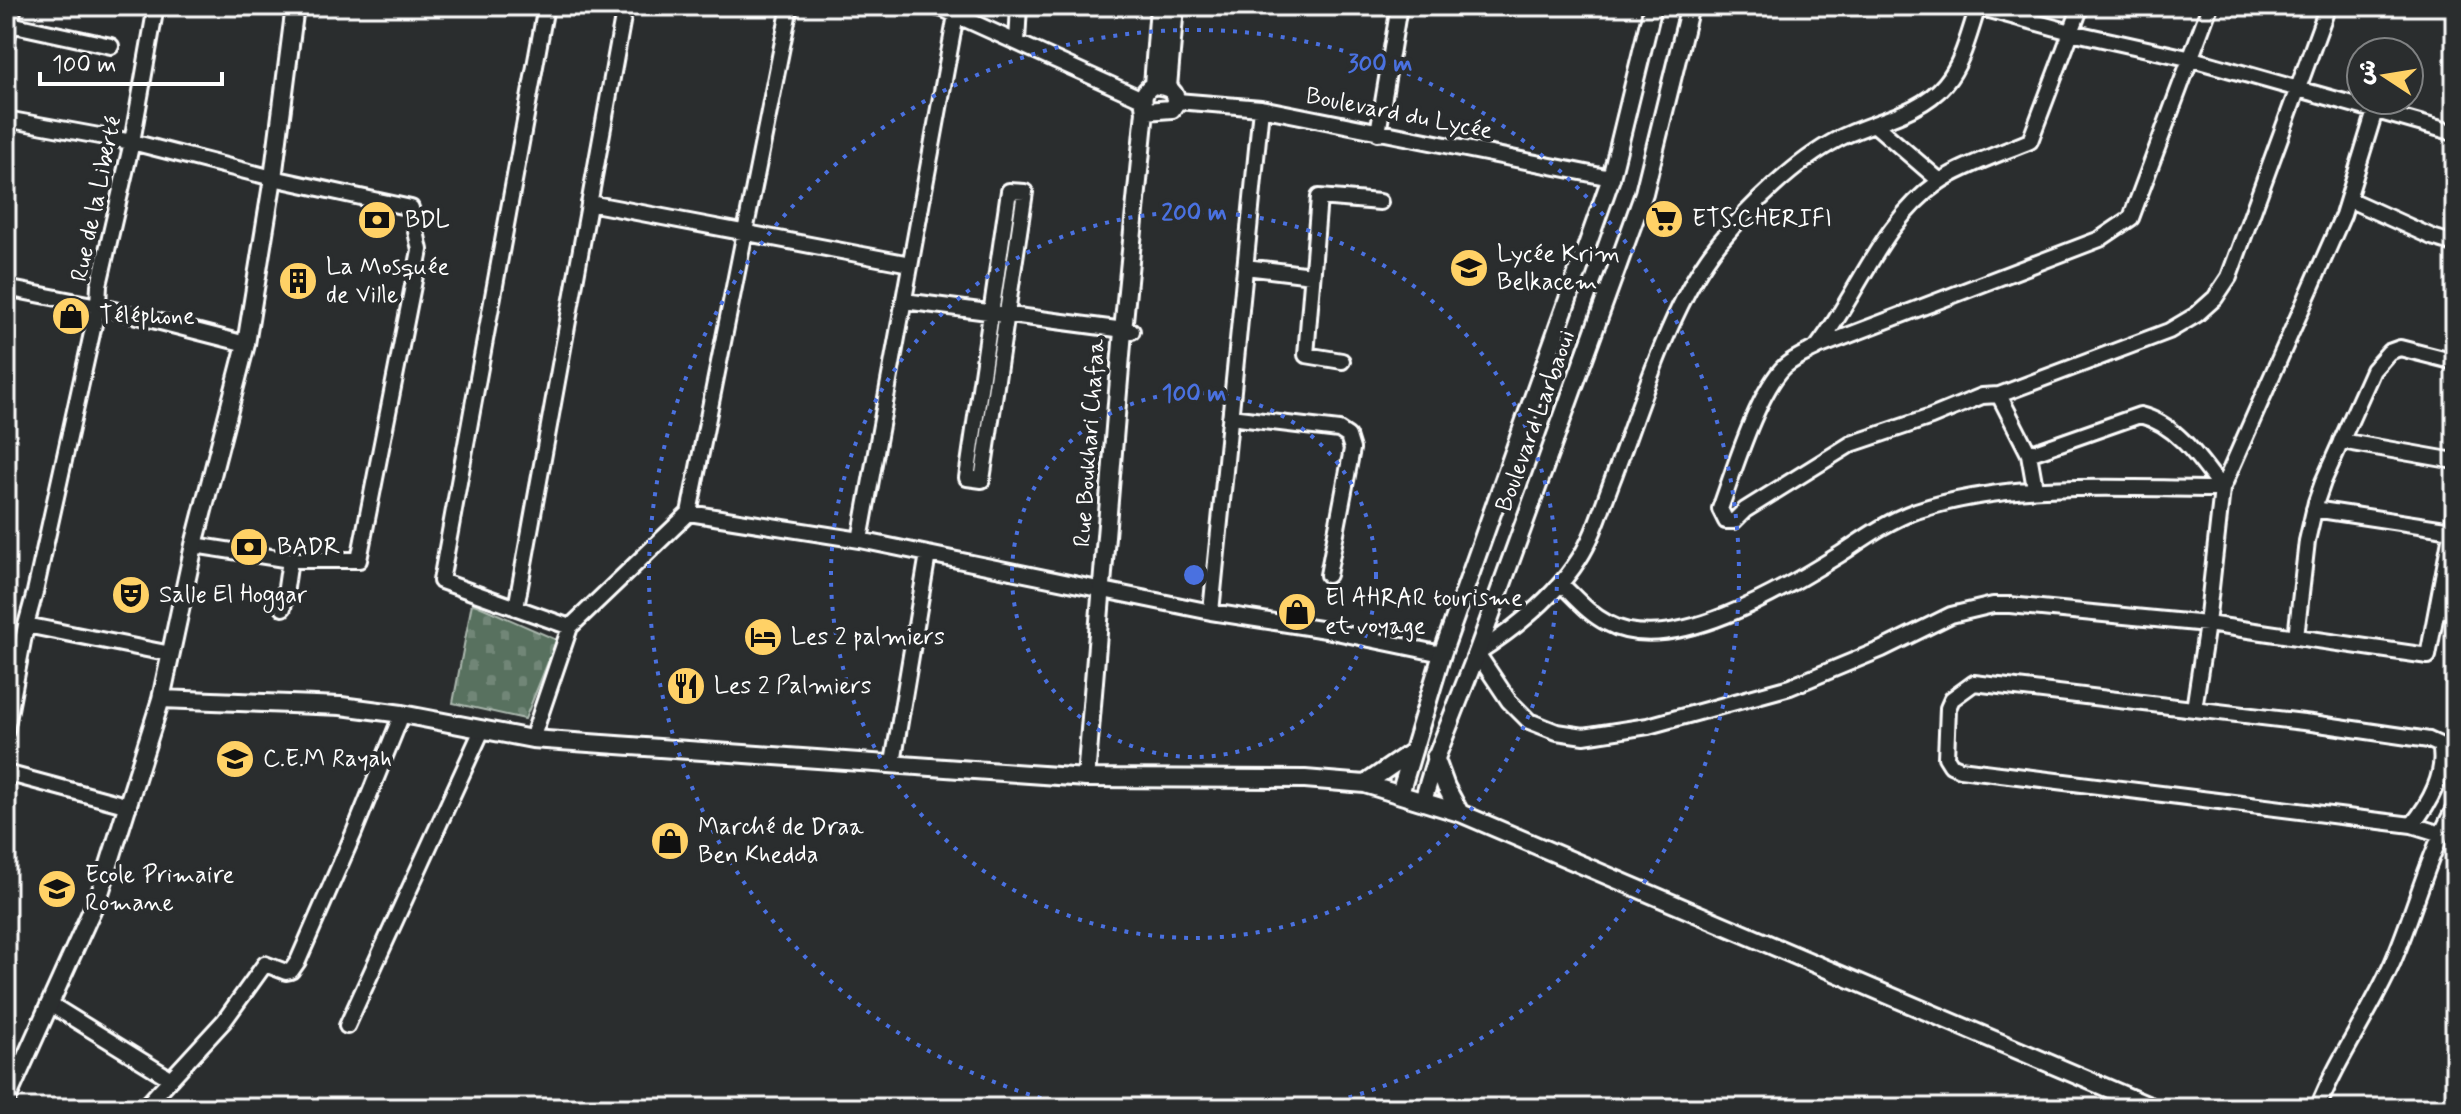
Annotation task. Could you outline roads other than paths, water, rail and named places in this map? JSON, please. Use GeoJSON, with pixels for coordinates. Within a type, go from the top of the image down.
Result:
{"type":"FeatureCollection","features":[{"type":"Feature","properties":{"kind":"main road"},"geometry":{"type":"LineString","coordinates":[[6,1101],[101,890],[161,699],[194,545],[246,344],[273,178],[295,6]]}},
{"type":"Feature","properties":{"kind":"main road","name":"Rue Boukhari Chafaa"},"geometry":{"type":"LineString","coordinates":[[1156,99],[1159,6]]}},
{"type":"Feature","properties":{"kind":"main road","name":"Rue Boukhari Chafaa"},"geometry":{"type":"LineString","coordinates":[[1090,778],[1108,591],[1127,331],[1156,99],[1175,6]]}},
{"type":"Feature","properties":{"kind":"main road","name":"Boulevard Larbaoui"},"geometry":{"type":"LineString","coordinates":[[1400,794],[1442,654],[1611,178],[1653,6]]}},
{"type":"Feature","properties":{"kind":"main road","name":"Boulevard Larbaoui"},"geometry":{"type":"LineString","coordinates":[[1423,801],[1436,758],[1644,193],[1690,6]]}},
{"type":"Feature","properties":{"kind":"main road"},"geometry":{"type":"LineString","coordinates":[[161,699],[341,706],[402,714],[532,739],[1090,778],[1277,777],[1365,784],[1460,813],[2154,1108]]}},
{"type":"Feature","properties":{"kind":"main road"},"geometry":{"type":"LineString","coordinates":[[1365,784],[1413,751],[1436,758],[1446,787],[1460,813]]}},
{"type":"Feature","properties":{"kind":"street"},"geometry":{"type":"LineString","coordinates":[[6,43],[14,6]]}},
{"type":"Feature","properties":{"kind":"street","name":"Rue de la Liberté"},"geometry":{"type":"LineString","coordinates":[[6,731],[26,625],[132,142],[156,6]]}},
{"type":"Feature","properties":{"kind":"street"},"geometry":{"type":"LineString","coordinates":[[546,6],[441,581],[570,627]]}},
{"type":"Feature","properties":{"kind":"street"},"geometry":{"type":"LineString","coordinates":[[516,608],[625,6]]}},
{"type":"Feature","properties":{"kind":"street"},"geometry":{"type":"LineString","coordinates":[[532,739],[570,627],[689,513],[790,6]]}},
{"type":"Feature","properties":{"kind":"street","name":"Boulevard du Lycée"},"geometry":{"type":"LineString","coordinates":[[931,6],[1156,99],[1261,108],[1611,178]]}},
{"type":"Feature","properties":{"kind":"street"},"geometry":{"type":"LineString","coordinates":[[1017,42],[1019,6]]}},
{"type":"Feature","properties":{"kind":"street"},"geometry":{"type":"LineString","coordinates":[[1378,133],[1399,6]]}},
{"type":"Feature","properties":{"kind":"street"},"geometry":{"type":"LineString","coordinates":[[2345,102],[2192,59],[2071,32],[2020,12],[1977,6],[1958,65],[1929,99],[1835,140],[1782,181],[1718,244],[1694,279],[1654,370],[1581,557],[1549,598],[1477,653],[1509,701],[1529,721],[1557,732],[1584,736],[1648,726],[1790,687],[1968,609],[2010,605],[2207,624],[2428,656],[2450,571],[2455,513]]}},
{"type":"Feature","properties":{"kind":"street"},"geometry":{"type":"LineString","coordinates":[[1818,347],[1889,233],[1940,181],[2030,141],[2081,6]]}},
{"type":"Feature","properties":{"kind":"street"},"geometry":{"type":"LineString","coordinates":[[2210,6],[2137,207],[2122,226],[2100,239],[1818,347],[1786,365],[1770,384],[1760,403],[1720,509],[1726,521],[1734,521],[1757,502],[1851,444],[1982,396],[1999,395],[2169,331],[2196,315],[2215,298],[2229,277],[2328,6]]}},
{"type":"Feature","properties":{"kind":"street"},"geometry":{"type":"LineString","coordinates":[[860,540],[956,15]]}},
{"type":"Feature","properties":{"kind":"street"},"geometry":{"type":"LineString","coordinates":[[10,24],[111,46]]}},
{"type":"Feature","properties":{"kind":"street"},"geometry":{"type":"LineString","coordinates":[[1211,612],[1261,108]]}},
{"type":"Feature","properties":{"kind":"street"},"geometry":{"type":"LineString","coordinates":[[2194,709],[2222,489],[2348,199],[2373,116]]}},
{"type":"Feature","properties":{"kind":"street"},"geometry":{"type":"LineString","coordinates":[[2393,116],[2455,133]]}},
{"type":"Feature","properties":{"kind":"street"},"geometry":{"type":"LineString","coordinates":[[6,119],[132,142],[273,178],[411,208],[420,250],[359,560],[290,560],[194,545]]}},
{"type":"Feature","properties":{"kind":"street"},"geometry":{"type":"LineString","coordinates":[[1874,124],[1940,181]]}},
{"type":"Feature","properties":{"kind":"street"},"geometry":{"type":"LineString","coordinates":[[1009,191],[1025,192],[1007,315],[982,480],[967,478],[1009,191]]}},
{"type":"Feature","properties":{"kind":"street"},"geometry":{"type":"LineString","coordinates":[[1342,361],[1306,355],[1319,197],[1380,202]]}},
{"type":"Feature","properties":{"kind":"street"},"geometry":{"type":"LineString","coordinates":[[2348,199],[2432,237],[2455,244]]}},
{"type":"Feature","properties":{"kind":"street"},"geometry":{"type":"LineString","coordinates":[[589,203],[910,264]]}},
{"type":"Feature","properties":{"kind":"street"},"geometry":{"type":"LineString","coordinates":[[1245,267],[1312,275]]}},
{"type":"Feature","properties":{"kind":"street","name":"Rue de la Liberté"},"geometry":{"type":"LineString","coordinates":[[6,288],[98,306],[246,344]]}},
{"type":"Feature","properties":{"kind":"street"},"geometry":{"type":"LineString","coordinates":[[904,301],[1127,331]]}},
{"type":"Feature","properties":{"kind":"street"},"geometry":{"type":"LineString","coordinates":[[2296,637],[2302,573],[2314,509],[2373,370],[2389,352],[2400,348],[2455,362]]}},
{"type":"Feature","properties":{"kind":"street"},"geometry":{"type":"LineString","coordinates":[[1999,395],[2029,454],[2035,488]]}},
{"type":"Feature","properties":{"kind":"street"},"geometry":{"type":"LineString","coordinates":[[2029,454],[2140,415],[2153,418],[2190,448],[2222,489]]}},
{"type":"Feature","properties":{"kind":"street"},"geometry":{"type":"LineString","coordinates":[[1230,417],[1339,430],[1348,436],[1352,449],[1328,575]]}},
{"type":"Feature","properties":{"kind":"street"},"geometry":{"type":"LineString","coordinates":[[2341,441],[2455,461]]}},
{"type":"Feature","properties":{"kind":"street"},"geometry":{"type":"LineString","coordinates":[[1561,584],[1608,624],[1626,631],[1654,633],[1693,626],[1732,612],[1843,552],[1876,529],[1916,511],[1993,492],[2035,488],[2222,489]]}},
{"type":"Feature","properties":{"kind":"street"},"geometry":{"type":"LineString","coordinates":[[2314,509],[2452,530]]}},
{"type":"Feature","properties":{"kind":"street"},"geometry":{"type":"LineString","coordinates":[[689,513],[860,540],[1211,612],[1326,630],[1442,654]]}},
{"type":"Feature","properties":{"kind":"street"},"geometry":{"type":"LineString","coordinates":[[893,763],[928,554]]}},
{"type":"Feature","properties":{"kind":"street"},"geometry":{"type":"LineString","coordinates":[[283,608],[290,560]]}},
{"type":"Feature","properties":{"kind":"street"},"geometry":{"type":"LineString","coordinates":[[2438,609],[2455,612]]}},
{"type":"Feature","properties":{"kind":"street"},"geometry":{"type":"LineString","coordinates":[[26,625],[171,654]]}},
{"type":"Feature","properties":{"kind":"street"},"geometry":{"type":"LineString","coordinates":[[1490,670],[1499,639]]}},
{"type":"Feature","properties":{"kind":"street"},"geometry":{"type":"LineString","coordinates":[[2412,825],[2432,797],[2443,756],[2440,745],[2414,738],[1974,683],[1952,699],[1948,708],[1946,757],[1951,765],[1960,769],[2412,825],[2441,834]]}},
{"type":"Feature","properties":{"kind":"street"},"geometry":{"type":"LineString","coordinates":[[144,1108],[224,1021],[265,964],[286,972],[291,971],[298,961],[402,714]]}},
{"type":"Feature","properties":{"kind":"street"},"geometry":{"type":"LineString","coordinates":[[347,1026],[482,730]]}},
{"type":"Feature","properties":{"kind":"street"},"geometry":{"type":"LineString","coordinates":[[6,773],[129,806]]}},
{"type":"Feature","properties":{"kind":"street"},"geometry":{"type":"LineString","coordinates":[[2318,1108],[2328,1081],[2391,966],[2441,834],[2455,807]]}},
{"type":"Feature","properties":{"kind":"street"},"geometry":{"type":"LineString","coordinates":[[50,1004],[171,1079]]}},
{"type":"Feature","properties":{"kind":"place","name":"ETS.CHERIFI"},"geometry":{"type":"Point","coordinates":[1664,219]}},
{"type":"Feature","properties":{"kind":"place","name":"BDL"},"geometry":{"type":"Point","coordinates":[377,220]}},
{"type":"Feature","properties":{"kind":"place","name":"Lycée Krim Belkacem"},"geometry":{"type":"Point","coordinates":[1469,268]}},
{"type":"Feature","properties":{"kind":"place","name":"La Mosquée de Ville"},"geometry":{"type":"Point","coordinates":[298,281]}},
{"type":"Feature","properties":{"kind":"place","name":"Téléphone"},"geometry":{"type":"Point","coordinates":[71,316]}},
{"type":"Feature","properties":{"kind":"place","name":"BADR"},"geometry":{"type":"Point","coordinates":[249,547]}},
{"type":"Feature","properties":{"kind":"place","name":"Salle El Hoggar"},"geometry":{"type":"Point","coordinates":[131,595]}},
{"type":"Feature","properties":{"kind":"place","name":"El AHRAR tourisme et voyage"},"geometry":{"type":"Point","coordinates":[1297,612]}},
{"type":"Feature","properties":{"kind":"place","name":"Les 2 palmiers"},"geometry":{"type":"Point","coordinates":[763,637]}},
{"type":"Feature","properties":{"kind":"place","name":"Les 2 Palmiers"},"geometry":{"type":"Point","coordinates":[686,686]}},
{"type":"Feature","properties":{"kind":"place","name":"C.E.M Rayah"},"geometry":{"type":"Point","coordinates":[235,759]}},
{"type":"Feature","properties":{"kind":"place","name":"Marché de Draa Ben Khedda"},"geometry":{"type":"Point","coordinates":[670,841]}},
{"type":"Feature","properties":{"kind":"place","name":"Ecole Primaire Romane"},"geometry":{"type":"Point","coordinates":[57,889]}}]}
